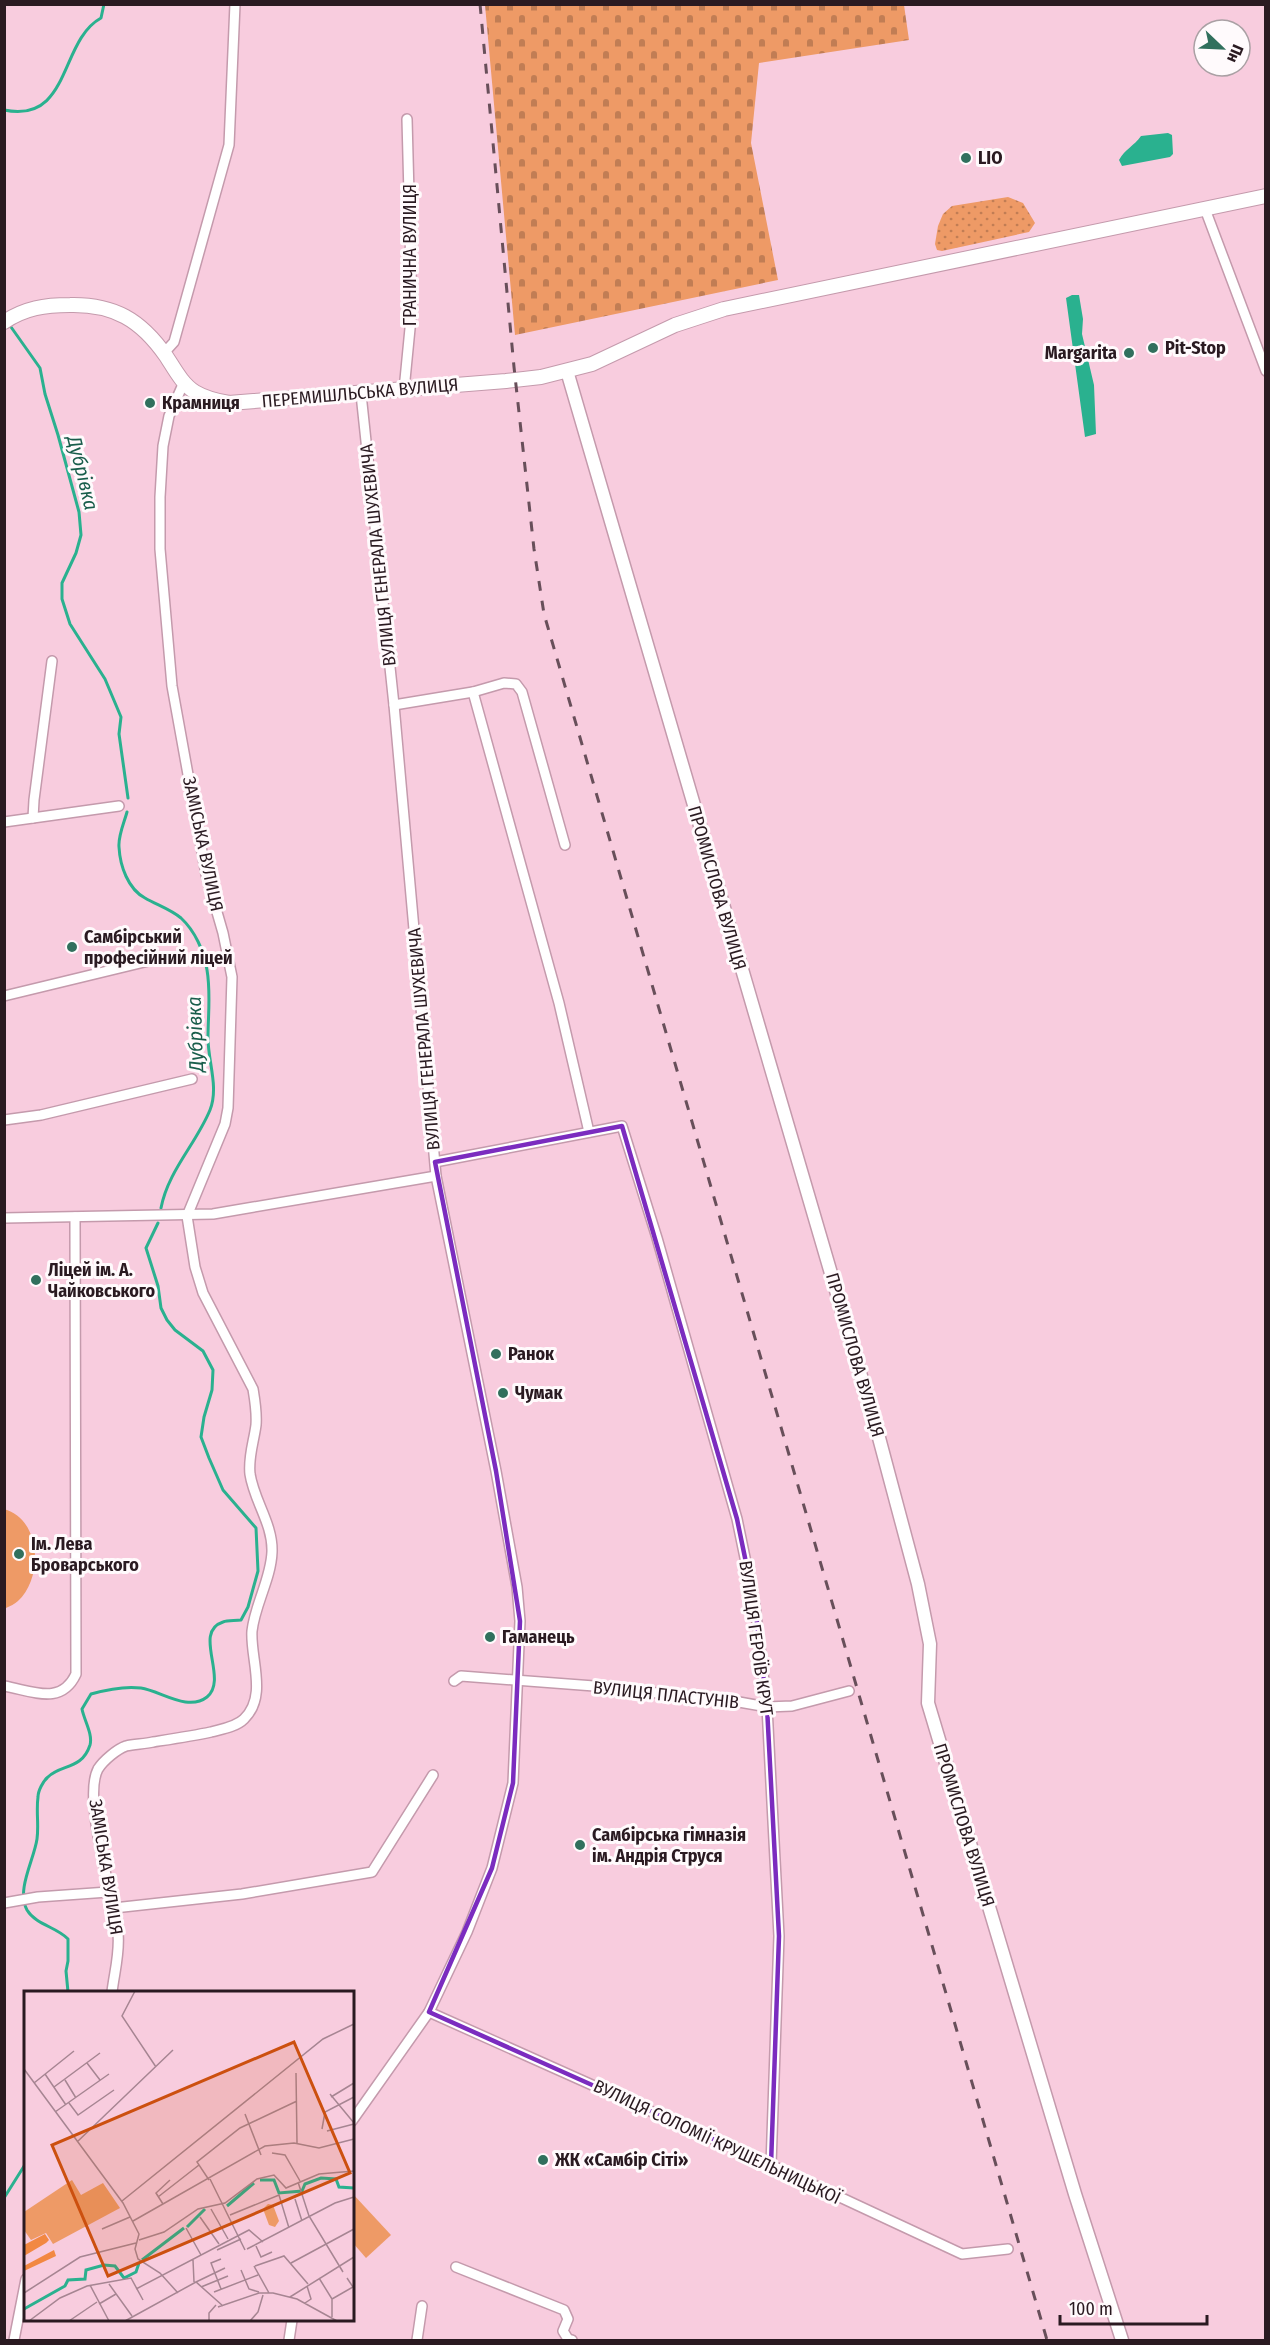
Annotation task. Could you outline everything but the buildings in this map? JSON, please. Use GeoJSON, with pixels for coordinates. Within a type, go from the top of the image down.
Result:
{"type":"FeatureCollection","features":[{"type":"Feature","properties":{"kind":"main road","name":"ПЕРЕМИШЛЬСЬКА ВУЛИЦЯ"},"geometry":{"type":"LineString","coordinates":[[4,322],[32,308],[53,305],[94,306],[122,314],[148,332],[193,391],[229,403],[541,377],[592,364],[675,325],[724,309],[1266,196]]}},
{"type":"Feature","properties":{"kind":"street"},"geometry":{"type":"LineString","coordinates":[[164,353],[174,342],[229,145],[235,4]]}},
{"type":"Feature","properties":{"kind":"street","name":"ГРАНИЧНА ВУЛИЦЯ"},"geometry":{"type":"LineString","coordinates":[[404,390],[412,308],[407,119]]}},
{"type":"Feature","properties":{"kind":"street"},"geometry":{"type":"LineString","coordinates":[[1205,209],[1266,371]]}},
{"type":"Feature","properties":{"kind":"street","name":"ПРОМИСЛОВА ВУЛИЦЯ"},"geometry":{"type":"LineString","coordinates":[[567,371],[878,1434],[918,1584],[930,1644],[927,1704],[1075,2194],[1122,2340]]}},
{"type":"Feature","properties":{"kind":"street","name":"ЗАМІСЬКА ВУЛИЦЯ"},"geometry":{"type":"LineString","coordinates":[[112,1991],[118,1937],[114,1908],[108,1892],[93,1797],[98,1768],[124,1747],[227,1728],[244,1719],[256,1697],[257,1682],[252,1629],[271,1566],[272,1550],[270,1531],[253,1487],[250,1470],[256,1406],[253,1389],[203,1293],[195,1267],[187,1216],[225,1125],[228,1108],[232,977],[223,933],[206,874],[172,686],[164,619],[160,549],[161,460],[169,416],[184,382]]}},
{"type":"Feature","properties":{"kind":"street","name":"ВУЛИЦЯ ГЕНЕРАЛА ШУХЕВИЧА"},"geometry":{"type":"LineString","coordinates":[[354,2118],[429,2012],[467,1932],[492,1868],[513,1783],[520,1621],[517,1587],[496,1471],[436,1176],[394,705],[361,393]]}},
{"type":"Feature","properties":{"kind":"street"},"geometry":{"type":"LineString","coordinates":[[33,818],[52,662]]}},
{"type":"Feature","properties":{"kind":"street"},"geometry":{"type":"LineString","coordinates":[[394,705],[472,692],[504,683],[516,684],[520,687],[565,846]]}},
{"type":"Feature","properties":{"kind":"street"},"geometry":{"type":"LineString","coordinates":[[435,1162],[590,1132],[556,992],[472,692]]}},
{"type":"Feature","properties":{"kind":"street"},"geometry":{"type":"LineString","coordinates":[[4,822],[119,806]]}},
{"type":"Feature","properties":{"kind":"street"},"geometry":{"type":"LineString","coordinates":[[4,996],[161,958]]}},
{"type":"Feature","properties":{"kind":"street"},"geometry":{"type":"LineString","coordinates":[[4,1120],[41,1115],[192,1079]]}},
{"type":"Feature","properties":{"kind":"street","name":"ВУЛИЦЯ ГЕРОЇВ КРУТ"},"geometry":{"type":"LineString","coordinates":[[590,1132],[622,1126],[657,1238],[737,1519],[755,1606],[768,1707],[779,1936],[771,2165]]}},
{"type":"Feature","properties":{"kind":"street"},"geometry":{"type":"LineString","coordinates":[[4,1218],[213,1214],[436,1176]]}},
{"type":"Feature","properties":{"kind":"street"},"geometry":{"type":"LineString","coordinates":[[4,1686],[54,1694],[63,1692],[70,1686],[76,1674],[75,1216]]}},
{"type":"Feature","properties":{"kind":"street"},"geometry":{"type":"LineString","coordinates":[[454,1681],[461,1676],[517,1679]]}},
{"type":"Feature","properties":{"kind":"street","name":"ВУЛИЦЯ ПЛАСТУНІВ"},"geometry":{"type":"LineString","coordinates":[[517,1679],[768,1707],[792,1706],[849,1691]]}},
{"type":"Feature","properties":{"kind":"street"},"geometry":{"type":"LineString","coordinates":[[114,1908],[242,1894],[372,1872],[433,1775]]}},
{"type":"Feature","properties":{"kind":"street"},"geometry":{"type":"LineString","coordinates":[[4,1903],[38,1897],[108,1892]]}},
{"type":"Feature","properties":{"kind":"street","name":"ВУЛИЦЯ СОЛОМІЇ КРУШЕЛЬНИЦЬКОЇ"},"geometry":{"type":"LineString","coordinates":[[429,2012],[771,2165],[962,2254],[1008,2249]]}},
{"type":"Feature","properties":{"kind":"street"},"geometry":{"type":"LineString","coordinates":[[456,2267],[564,2310],[568,2319],[563,2331],[568,2339],[572,2340]]}},
{"type":"Feature","properties":{"kind":"street"},"geometry":{"type":"LineString","coordinates":[[14,2340],[24,2289]]}},
{"type":"Feature","properties":{"kind":"street"},"geometry":{"type":"LineString","coordinates":[[417,2340],[422,2306]]}},
{"type":"Feature","properties":{"kind":"street"},"geometry":{"type":"LineString","coordinates":[[290,2340],[292,2321]]}},
{"type":"Feature","properties":{"kind":"highlighted area"},"geometry":{"type":"Polygon","coordinates":[[[622,1126],[737,1519],[755,1606],[767,1707],[779,1936],[771,2165],[429,2012],[492,1868],[513,1783],[520,1621],[496,1471],[435,1162],[622,1126]]]}},
{"type":"Feature","properties":{"kind":"green space"},"geometry":{"type":"Polygon","coordinates":[[[485,5],[904,5],[909,40],[759,63],[751,143],[778,280],[515,335],[485,5]]]}},
{"type":"Feature","properties":{"kind":"green space"},"geometry":{"type":"Polygon","coordinates":[[[1008,197],[1023,203],[1035,223],[1029,232],[942,251],[937,250],[935,244],[938,226],[943,214],[952,206],[1008,197]]]}},
{"type":"Feature","properties":{"kind":"green space","name":"Ім. Лева Броварського"},"geometry":{"type":"Polygon","coordinates":[[[4,1509],[16,1515],[25,1524],[32,1536],[35,1550],[32,1578],[26,1591],[17,1602],[6,1608],[4,1509]]]}},
{"type":"Feature","properties":{"kind":"green space"},"geometry":{"type":"Polygon","coordinates":[[[354,2195],[391,2235],[366,2258],[354,2244],[354,2195]]]}},
{"type":"Feature","properties":{"kind":"shaded area"},"geometry":{"type":"Polygon","coordinates":[[[1168,133],[1172,135],[1173,154],[1170,157],[1122,166],[1119,160],[1121,156],[1141,136],[1168,133]]]}},
{"type":"Feature","properties":{"kind":"shaded area"},"geometry":{"type":"Polygon","coordinates":[[[1079,295],[1083,319],[1082,334],[1094,385],[1096,434],[1085,437],[1066,298],[1079,295]]]}},
{"type":"Feature","properties":{"kind":"waterway","name":"Дубрівка"},"geometry":{"type":"LineString","coordinates":[[4,110],[26,111],[42,105],[53,93],[88,29],[101,18],[104,4]]}},
{"type":"Feature","properties":{"kind":"waterway","name":"Дубрівка"},"geometry":{"type":"LineString","coordinates":[[11,327],[40,368],[45,394],[79,512],[81,535],[76,553],[62,583],[62,599],[70,624],[105,679],[121,717],[119,734],[128,798]]}},
{"type":"Feature","properties":{"kind":"waterway","name":"Дубрівка"},"geometry":{"type":"LineString","coordinates":[[127,812],[119,843],[121,862],[126,876],[139,894],[172,912],[186,923],[201,949],[208,979],[208,1047],[213,1083],[212,1101],[204,1122],[170,1182],[161,1208]]}},
{"type":"Feature","properties":{"kind":"waterway","name":"Дубрівка"},"geometry":{"type":"LineString","coordinates":[[68,1991],[66,1971],[68,1939],[31,1915],[24,1902],[25,1884],[37,1839],[37,1802],[41,1786],[53,1773],[77,1763],[86,1753],[91,1741],[82,1709],[91,1694],[116,1689],[141,1688],[183,1702],[200,1701],[207,1697],[213,1689],[214,1668],[210,1645],[214,1627],[223,1622],[241,1620],[248,1607],[258,1571],[256,1528],[223,1490],[201,1437],[212,1390],[213,1370],[203,1351],[175,1330],[161,1308],[158,1286],[146,1248],[158,1223]]}},
{"type":"Feature","properties":{"kind":"waterway","name":"Дубрівка"},"geometry":{"type":"LineString","coordinates":[[4,2198],[24,2166]]}},
{"type":"Feature","properties":{"kind":"railway"},"geometry":{"type":"LineString","coordinates":[[480,4],[514,367],[534,549],[544,614],[1047,2340]]}},
{"type":"Feature","properties":{"kind":"place","name":"LIO"},"geometry":{"type":"Point","coordinates":[966,158]}},
{"type":"Feature","properties":{"kind":"place","name":"Pit-Stop"},"geometry":{"type":"Point","coordinates":[1153,348]}},
{"type":"Feature","properties":{"kind":"place","name":"Margarita"},"geometry":{"type":"Point","coordinates":[1129,353]}},
{"type":"Feature","properties":{"kind":"place","name":"Крамниця"},"geometry":{"type":"Point","coordinates":[150,403]}},
{"type":"Feature","properties":{"kind":"place","name":"Самбірський професійний ліцей"},"geometry":{"type":"Point","coordinates":[72,947]}},
{"type":"Feature","properties":{"kind":"place","name":"Ліцей ім. А. Чайковського"},"geometry":{"type":"Point","coordinates":[36,1280]}},
{"type":"Feature","properties":{"kind":"place","name":"Ранок"},"geometry":{"type":"Point","coordinates":[496,1354]}},
{"type":"Feature","properties":{"kind":"place","name":"Чумак"},"geometry":{"type":"Point","coordinates":[503,1393]}},
{"type":"Feature","properties":{"kind":"place","name":"Ім. Лева Броварського"},"geometry":{"type":"Point","coordinates":[19,1554]}},
{"type":"Feature","properties":{"kind":"place","name":"Гаманець"},"geometry":{"type":"Point","coordinates":[490,1637]}},
{"type":"Feature","properties":{"kind":"place","name":"Самбірська гімназія ім. Андрія Струся"},"geometry":{"type":"Point","coordinates":[580,1845]}},
{"type":"Feature","properties":{"kind":"place","name":"ЖК «Самбір Сіті»"},"geometry":{"type":"Point","coordinates":[543,2160]}}]}
